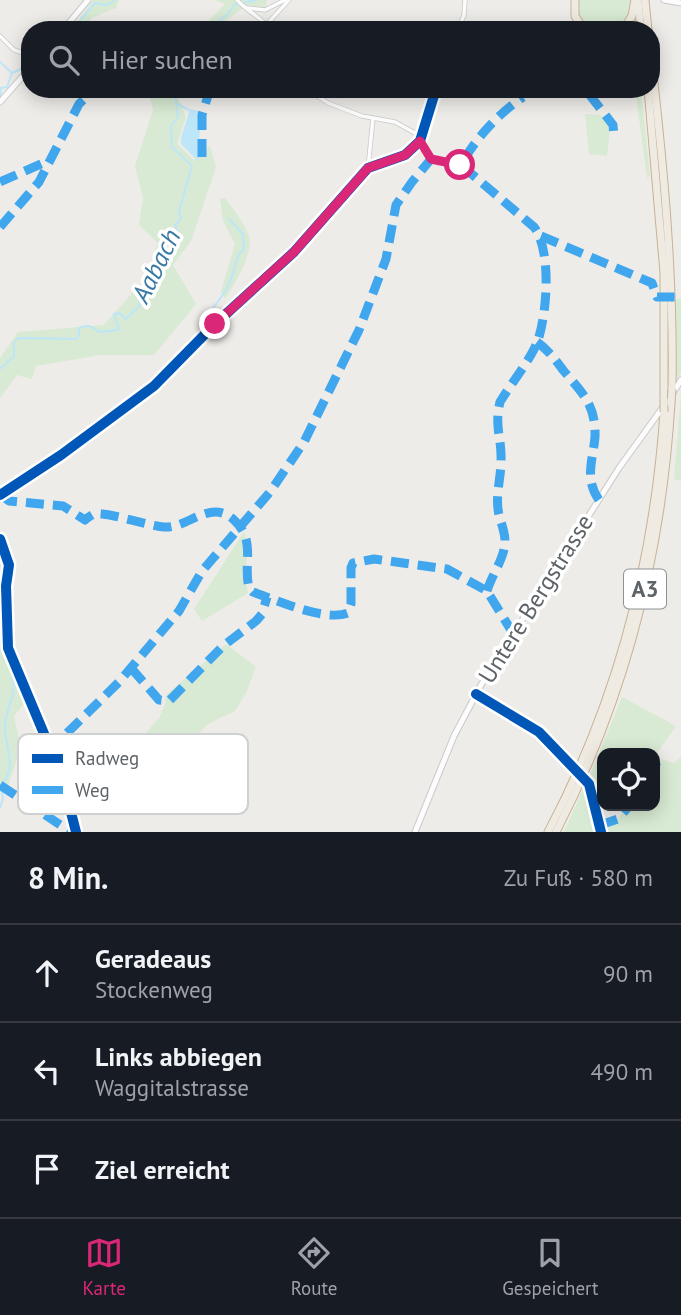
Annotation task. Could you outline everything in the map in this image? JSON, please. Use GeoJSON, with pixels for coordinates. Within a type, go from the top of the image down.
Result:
{"type":"FeatureCollection","features":[{"type":"Feature","properties":{"kind":"highway"},"geometry":{"type":"LineString","coordinates":[[573,0],[571,16],[574,21]]}},
{"type":"Feature","properties":{"kind":"highway"},"geometry":{"type":"LineString","coordinates":[[573,0],[579,21]]}},
{"type":"Feature","properties":{"kind":"highway"},"geometry":{"type":"LineString","coordinates":[[629,21],[636,0]]}},
{"type":"Feature","properties":{"kind":"highway"},"geometry":{"type":"LineString","coordinates":[[636,0],[640,21]]}},
{"type":"Feature","properties":{"kind":"highway"},"geometry":{"type":"LineString","coordinates":[[646,0],[648,21]]}},
{"type":"Feature","properties":{"kind":"highway","name":"A3"},"geometry":{"type":"LineString","coordinates":[[556,832],[602,731],[636,625],[658,528],[666,467],[668,401],[664,283],[648,98]]}},
{"type":"Feature","properties":{"kind":"highway","name":"A3"},"geometry":{"type":"LineString","coordinates":[[548,832],[591,739],[611,687],[631,618],[653,517],[664,412],[672,389],[669,240],[655,98]]}},
{"type":"Feature","properties":{"kind":"main road"},"geometry":{"type":"LineString","coordinates":[[70,21],[88,0]]}},
{"type":"Feature","properties":{"kind":"main road"},"geometry":{"type":"LineString","coordinates":[[664,0],[681,1]]}},
{"type":"Feature","properties":{"kind":"main road"},"geometry":{"type":"LineString","coordinates":[[0,102],[21,78]]}},
{"type":"Feature","properties":{"kind":"main road","name":"Untere Bergstrasse"},"geometry":{"type":"LineString","coordinates":[[415,832],[454,736],[476,694],[619,468],[681,380]]}},
{"type":"Feature","properties":{"kind":"street"},"geometry":{"type":"LineString","coordinates":[[241,4],[265,10],[287,0]]}},
{"type":"Feature","properties":{"kind":"street"},"geometry":{"type":"LineString","coordinates":[[270,21],[287,0]]}},
{"type":"Feature","properties":{"kind":"street"},"geometry":{"type":"LineString","coordinates":[[462,21],[465,0]]}},
{"type":"Feature","properties":{"kind":"street"},"geometry":{"type":"LineString","coordinates":[[241,4],[264,21]]}},
{"type":"Feature","properties":{"kind":"street"},"geometry":{"type":"LineString","coordinates":[[0,36],[14,50],[21,52]]}},
{"type":"Feature","properties":{"kind":"street"},"geometry":{"type":"LineString","coordinates":[[320,98],[373,118],[395,122],[421,139],[431,159],[460,165]]}},
{"type":"Feature","properties":{"kind":"street"},"geometry":{"type":"LineString","coordinates":[[0,495],[61,455],[154,386],[215,324],[294,252],[368,168],[405,155],[421,139],[433,98]]}},
{"type":"Feature","properties":{"kind":"street"},"geometry":{"type":"LineString","coordinates":[[368,168],[373,118]]}},
{"type":"Feature","properties":{"kind":"street"},"geometry":{"type":"LineString","coordinates":[[0,539],[9,565],[6,586],[8,648],[44,734]]}},
{"type":"Feature","properties":{"kind":"street"},"geometry":{"type":"LineString","coordinates":[[476,694],[539,732],[574,768]]}},
{"type":"Feature","properties":{"kind":"street"},"geometry":{"type":"LineString","coordinates":[[589,784],[601,832]]}},
{"type":"Feature","properties":{"kind":"street"},"geometry":{"type":"LineString","coordinates":[[71,814],[76,832]]}},
{"type":"Feature","properties":{"kind":"green space"},"geometry":{"type":"Polygon","coordinates":[[[93,0],[119,0],[116,8],[89,21],[78,21],[93,0]]]}},
{"type":"Feature","properties":{"kind":"green space"},"geometry":{"type":"Polygon","coordinates":[[[214,0],[267,0],[265,10],[244,7],[226,21],[209,21],[225,4],[214,0]]]}},
{"type":"Feature","properties":{"kind":"green space"},"geometry":{"type":"Polygon","coordinates":[[[578,0],[631,0],[627,21],[582,21],[578,0]]]}},
{"type":"Feature","properties":{"kind":"green space"},"geometry":{"type":"Polygon","coordinates":[[[150,98],[178,98],[186,117],[177,144],[194,160],[210,146],[216,167],[191,241],[173,265],[196,304],[154,355],[100,355],[36,366],[32,379],[17,375],[0,398],[0,358],[18,332],[104,325],[157,265],[153,254],[158,243],[139,225],[143,197],[135,166],[153,110],[150,98]]]}},
{"type":"Feature","properties":{"kind":"green space"},"geometry":{"type":"Polygon","coordinates":[[[636,98],[642,98],[650,176],[647,178],[636,98]]]}},
{"type":"Feature","properties":{"kind":"green space"},"geometry":{"type":"Polygon","coordinates":[[[585,114],[601,115],[610,130],[607,156],[589,154],[585,114]]]}},
{"type":"Feature","properties":{"kind":"green space"},"geometry":{"type":"Polygon","coordinates":[[[225,198],[245,227],[250,244],[242,269],[225,299],[221,291],[235,244],[223,221],[220,199],[225,198]]]}},
{"type":"Feature","properties":{"kind":"green space"},"geometry":{"type":"Polygon","coordinates":[[[676,299],[681,299],[681,372],[677,379],[676,299]]]}},
{"type":"Feature","properties":{"kind":"green space"},"geometry":{"type":"Polygon","coordinates":[[[681,393],[681,481],[674,479],[681,393]]]}},
{"type":"Feature","properties":{"kind":"green space"},"geometry":{"type":"Polygon","coordinates":[[[244,532],[249,547],[244,574],[248,593],[202,621],[194,609],[244,532]]]}},
{"type":"Feature","properties":{"kind":"green space"},"geometry":{"type":"Polygon","coordinates":[[[226,644],[256,667],[246,693],[235,711],[208,724],[199,734],[145,734],[159,718],[166,695],[226,644]]]}},
{"type":"Feature","properties":{"kind":"green space"},"geometry":{"type":"Polygon","coordinates":[[[0,645],[4,647],[28,699],[14,716],[18,734],[18,757],[5,794],[0,791],[0,645]]]}},
{"type":"Feature","properties":{"kind":"green space"},"geometry":{"type":"Polygon","coordinates":[[[622,697],[676,726],[660,749],[601,748],[622,697]]]}},
{"type":"Feature","properties":{"kind":"green space"},"geometry":{"type":"Polygon","coordinates":[[[681,757],[681,832],[601,832],[600,825],[618,819],[625,811],[660,811],[660,760],[674,763],[681,757]]]}},
{"type":"Feature","properties":{"kind":"green space"},"geometry":{"type":"Polygon","coordinates":[[[597,758],[597,792],[593,782],[588,780],[597,758]]]}},
{"type":"Feature","properties":{"kind":"green space"},"geometry":{"type":"Polygon","coordinates":[[[584,787],[588,792],[598,832],[564,832],[584,787]]]}},
{"type":"Feature","properties":{"kind":"water"},"geometry":{"type":"Polygon","coordinates":[[[190,109],[201,112],[198,161],[181,144],[190,109]]]}},
{"type":"Feature","properties":{"kind":"waterway"},"geometry":{"type":"LineString","coordinates":[[81,19],[95,3],[107,5],[115,0]]}},
{"type":"Feature","properties":{"kind":"waterway","name":"Aabach"},"geometry":{"type":"LineString","coordinates":[[219,21],[234,5],[256,0]]}},
{"type":"Feature","properties":{"kind":"waterway"},"geometry":{"type":"LineString","coordinates":[[0,62],[12,73]]}},
{"type":"Feature","properties":{"kind":"waterway"},"geometry":{"type":"LineString","coordinates":[[0,97],[1,88],[7,87],[12,73],[21,69]]}},
{"type":"Feature","properties":{"kind":"waterway","name":"Aabach"},"geometry":{"type":"LineString","coordinates":[[0,369],[14,356],[14,343],[18,338],[76,339],[79,328],[85,326],[99,332],[117,330],[119,329],[114,314],[119,313],[126,319],[139,306],[141,295],[154,272],[165,260],[160,250],[178,232],[175,225],[181,219],[179,211],[192,166],[172,147],[171,126],[178,117],[175,98]]}},
{"type":"Feature","properties":{"kind":"waterway"},"geometry":{"type":"LineString","coordinates":[[178,104],[189,110]]}},
{"type":"Feature","properties":{"kind":"waterway"},"geometry":{"type":"LineString","coordinates":[[213,308],[228,287],[237,259],[244,249],[243,234],[229,219]]}},
{"type":"Feature","properties":{"kind":"waterway"},"geometry":{"type":"LineString","coordinates":[[0,640],[3,642],[14,686],[5,723],[10,761],[3,782]]}},
{"type":"Feature","properties":{"kind":"waterway"},"geometry":{"type":"LineString","coordinates":[[0,808],[3,798],[1,788]]}},
{"type":"Feature","properties":{"kind":"marked path"},"geometry":{"type":"LineString","coordinates":[[0,227],[39,182],[79,104],[85,98]]}},
{"type":"Feature","properties":{"kind":"marked path"},"geometry":{"type":"LineString","coordinates":[[202,157],[202,115],[207,98]]}},
{"type":"Feature","properties":{"kind":"marked path"},"geometry":{"type":"LineString","coordinates":[[487,591],[503,554],[505,541],[498,503],[501,461],[498,411],[500,402],[538,340],[544,314],[546,266],[540,238],[534,227],[461,165],[488,128],[522,98]]}},
{"type":"Feature","properties":{"kind":"marked path"},"geometry":{"type":"LineString","coordinates":[[592,98],[613,125],[614,137]]}},
{"type":"Feature","properties":{"kind":"marked path"},"geometry":{"type":"LineString","coordinates":[[66,734],[119,682],[179,611],[202,571],[270,492],[304,442],[359,330],[386,259],[396,205],[431,159]]}},
{"type":"Feature","properties":{"kind":"marked path"},"geometry":{"type":"LineString","coordinates":[[0,182],[50,160]]}},
{"type":"Feature","properties":{"kind":"marked path"},"geometry":{"type":"LineString","coordinates":[[541,236],[652,283],[657,297],[681,297]]}},
{"type":"Feature","properties":{"kind":"marked path"},"geometry":{"type":"LineString","coordinates":[[537,342],[554,358],[590,407],[595,426],[591,477],[599,500]]}},
{"type":"Feature","properties":{"kind":"marked path"},"geometry":{"type":"LineString","coordinates":[[1,495],[9,501],[63,506],[85,520],[93,514],[99,514],[164,527],[182,524],[208,513],[226,514],[235,521],[245,537],[249,588],[253,592],[300,609],[327,615],[348,613],[353,563],[374,559],[447,569],[487,591],[514,635]]}},
{"type":"Feature","properties":{"kind":"marked path"},"geometry":{"type":"LineString","coordinates":[[131,668],[159,700],[169,701],[223,646],[256,621],[262,614],[267,597]]}},
{"type":"Feature","properties":{"kind":"marked path"},"geometry":{"type":"LineString","coordinates":[[0,785],[18,797]]}},
{"type":"Feature","properties":{"kind":"marked path"},"geometry":{"type":"LineString","coordinates":[[600,825],[618,819],[625,811]]}},
{"type":"Feature","properties":{"kind":"marked path"},"geometry":{"type":"LineString","coordinates":[[44,814],[71,832]]}},
{"type":"Feature","properties":{"kind":"cycle path"},"geometry":{"type":"LineString","coordinates":[[0,495],[61,455],[154,386],[215,324],[294,252],[368,168],[405,155],[420,141],[433,98]]}},
{"type":"Feature","properties":{"kind":"cycle path"},"geometry":{"type":"LineString","coordinates":[[0,539],[9,565],[6,586],[8,648],[44,734]]}},
{"type":"Feature","properties":{"kind":"cycle path"},"geometry":{"type":"LineString","coordinates":[[476,694],[539,732],[589,784],[601,832]]}},
{"type":"Feature","properties":{"kind":"cycle path"},"geometry":{"type":"LineString","coordinates":[[71,814],[76,832]]}},
{"type":"Feature","properties":{"kind":"route"},"geometry":{"type":"LineString","coordinates":[[215,324],[294,252],[368,168],[405,155],[420,141],[431,159],[460,165]]}}]}
